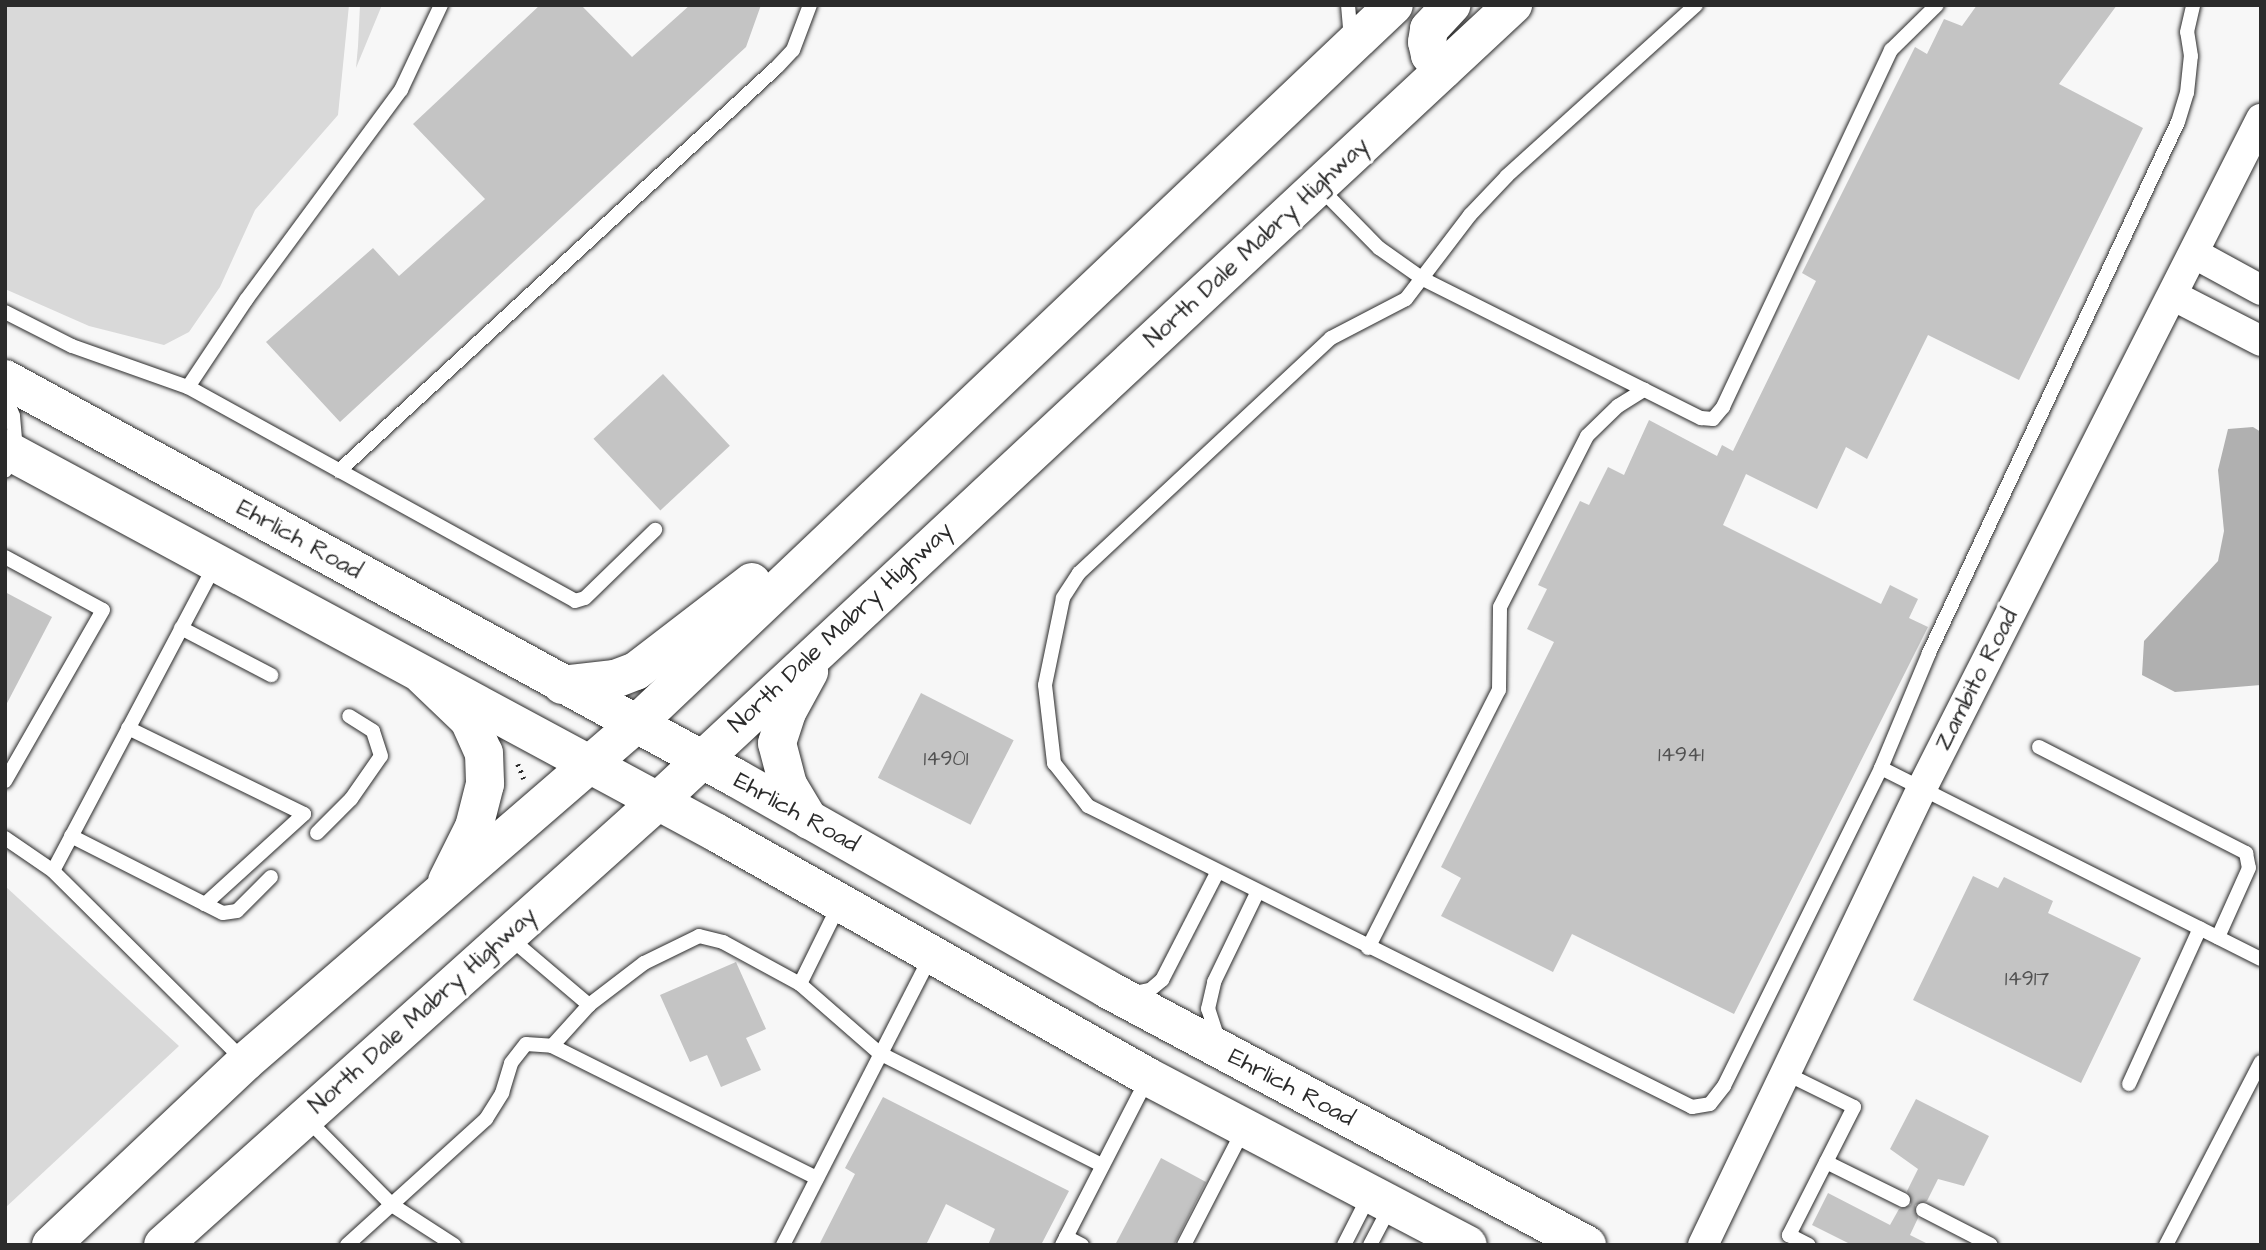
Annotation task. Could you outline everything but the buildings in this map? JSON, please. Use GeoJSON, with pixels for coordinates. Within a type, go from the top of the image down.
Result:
{"type":"FeatureCollection","features":[{"type":"Feature","properties":{"kind":"main road"},"geometry":{"type":"LineString","coordinates":[[51,1245],[245,1062],[635,725],[1394,5]]}},
{"type":"Feature","properties":{"kind":"main road"},"geometry":{"type":"LineString","coordinates":[[1443,70],[1430,55],[1427,42],[1429,29],[1451,5]]}},
{"type":"Feature","properties":{"kind":"main road","name":"North Dale Mabry Highway"},"geometry":{"type":"LineString","coordinates":[[163,1245],[657,802],[1513,5]]}},
{"type":"Feature","properties":{"kind":"main road","name":"Ehrlich Road"},"geometry":{"type":"LineString","coordinates":[[5,379],[55,402],[809,820],[1107,989],[1587,1245]]}},
{"type":"Feature","properties":{"kind":"main road"},"geometry":{"type":"LineString","coordinates":[[9,458],[215,563],[841,902],[1148,1077],[1468,1245]]}},
{"type":"Feature","properties":{"kind":"main road"},"geometry":{"type":"LineString","coordinates":[[562,685],[615,679],[646,666],[811,535],[856,515]]}},
{"type":"Feature","properties":{"kind":"main road"},"geometry":{"type":"LineString","coordinates":[[809,820],[788,785],[777,743],[787,712],[825,643]]}},
{"type":"Feature","properties":{"kind":"main road"},"geometry":{"type":"LineString","coordinates":[[424,676],[469,720],[484,753],[485,784],[474,827],[439,897]]}},
{"type":"Feature","properties":{"kind":"street","name":"Zambito Road"},"geometry":{"type":"LineString","coordinates":[[1703,1245],[1923,786],[2174,296],[2261,119]]}},
{"type":"Feature","properties":{"kind":"street"},"geometry":{"type":"LineString","coordinates":[[2195,254],[2261,290]]}},
{"type":"Feature","properties":{"kind":"street"},"geometry":{"type":"LineString","coordinates":[[2174,296],[2261,341]]}},
{"type":"Feature","properties":{"kind":"lane"},"geometry":{"type":"LineString","coordinates":[[188,387],[246,300],[401,90],[441,5]]}},
{"type":"Feature","properties":{"kind":"lane"},"geometry":{"type":"LineString","coordinates":[[339,471],[776,67],[793,50],[810,5]]}},
{"type":"Feature","properties":{"kind":"lane"},"geometry":{"type":"LineString","coordinates":[[1348,5],[1351,46]]}},
{"type":"Feature","properties":{"kind":"lane"},"geometry":{"type":"LineString","coordinates":[[1696,5],[1507,176],[1470,215],[1423,279],[1395,307],[1331,338],[1079,573],[1063,598],[1045,685],[1054,763],[1088,806],[1217,873],[1692,1108],[1710,1104],[1724,1086],[1881,768],[1929,653],[2178,122],[2187,93],[2189,12],[2193,5]]}},
{"type":"Feature","properties":{"kind":"lane"},"geometry":{"type":"LineString","coordinates":[[1318,186],[1379,248],[1423,279],[1701,418],[1713,419],[1723,407],[1891,50],[1937,5]]}},
{"type":"Feature","properties":{"kind":"lane"},"geometry":{"type":"LineString","coordinates":[[5,312],[72,346],[188,387],[575,601],[585,598],[654,530]]}},
{"type":"Feature","properties":{"kind":"lane"},"geometry":{"type":"LineString","coordinates":[[1368,948],[1499,690],[1500,607],[1587,436],[1618,406],[1644,390]]}},
{"type":"Feature","properties":{"kind":"lane"},"geometry":{"type":"LineString","coordinates":[[5,395],[13,416],[9,458]]}},
{"type":"Feature","properties":{"kind":"lane"},"geometry":{"type":"LineString","coordinates":[[5,557],[103,610],[5,781]]}},
{"type":"Feature","properties":{"kind":"lane"},"geometry":{"type":"LineString","coordinates":[[53,871],[215,563]]}},
{"type":"Feature","properties":{"kind":"lane"},"geometry":{"type":"LineString","coordinates":[[181,628],[271,675]]}},
{"type":"Feature","properties":{"kind":"lane"},"geometry":{"type":"LineString","coordinates":[[317,833],[351,799],[381,756],[373,731],[349,716]]}},
{"type":"Feature","properties":{"kind":"lane"},"geometry":{"type":"LineString","coordinates":[[128,728],[304,814],[260,851],[205,904]]}},
{"type":"Feature","properties":{"kind":"lane"},"geometry":{"type":"LineString","coordinates":[[2039,747],[2246,853],[2249,868],[2218,937]]}},
{"type":"Feature","properties":{"kind":"lane"},"geometry":{"type":"LineString","coordinates":[[1881,768],[1923,786],[2261,959]]}},
{"type":"Feature","properties":{"kind":"lane"},"geometry":{"type":"LineString","coordinates":[[71,836],[223,913],[237,911],[271,877]]}},
{"type":"Feature","properties":{"kind":"lane"},"geometry":{"type":"LineString","coordinates":[[5,838],[53,871],[245,1062]]}},
{"type":"Feature","properties":{"kind":"lane"},"geometry":{"type":"LineString","coordinates":[[1107,989],[1138,993],[1162,980],[1217,873]]}},
{"type":"Feature","properties":{"kind":"lane"},"geometry":{"type":"LineString","coordinates":[[1232,1056],[1219,1041],[1208,1009],[1214,982],[1257,893]]}},
{"type":"Feature","properties":{"kind":"lane"},"geometry":{"type":"LineString","coordinates":[[800,984],[841,902]]}},
{"type":"Feature","properties":{"kind":"lane"},"geometry":{"type":"LineString","coordinates":[[2129,1084],[2200,928]]}},
{"type":"Feature","properties":{"kind":"lane"},"geometry":{"type":"LineString","coordinates":[[506,935],[589,1005]]}},
{"type":"Feature","properties":{"kind":"lane"},"geometry":{"type":"LineString","coordinates":[[552,1046],[589,1005],[644,963],[699,936],[723,942],[800,984],[879,1053],[1102,1166]]}},
{"type":"Feature","properties":{"kind":"lane"},"geometry":{"type":"LineString","coordinates":[[783,1245],[879,1053],[932,955]]}},
{"type":"Feature","properties":{"kind":"lane"},"geometry":{"type":"LineString","coordinates":[[347,1245],[486,1119],[502,1093],[511,1063],[526,1044],[552,1046],[817,1178]]}},
{"type":"Feature","properties":{"kind":"lane"},"geometry":{"type":"LineString","coordinates":[[2166,1245],[2261,1062]]}},
{"type":"Feature","properties":{"kind":"lane"},"geometry":{"type":"LineString","coordinates":[[1785,1073],[1854,1107],[1789,1235],[1809,1245]]}},
{"type":"Feature","properties":{"kind":"lane"},"geometry":{"type":"LineString","coordinates":[[1082,1245],[1064,1241],[1148,1077]]}},
{"type":"Feature","properties":{"kind":"lane"},"geometry":{"type":"LineString","coordinates":[[305,1116],[392,1205],[451,1244]]}},
{"type":"Feature","properties":{"kind":"lane"},"geometry":{"type":"LineString","coordinates":[[1184,1245],[1245,1128]]}},
{"type":"Feature","properties":{"kind":"lane"},"geometry":{"type":"LineString","coordinates":[[1826,1162],[1903,1200]]}},
{"type":"Feature","properties":{"kind":"lane"},"geometry":{"type":"LineString","coordinates":[[1344,1245],[1381,1199]]}},
{"type":"Feature","properties":{"kind":"lane"},"geometry":{"type":"LineString","coordinates":[[1370,1245],[1381,1199]]}},
{"type":"Feature","properties":{"kind":"lane"},"geometry":{"type":"LineString","coordinates":[[1923,1210],[1991,1245]]}},
{"type":"Feature","properties":{"kind":"path"},"geometry":{"type":"LineString","coordinates":[[517,764],[528,787]]}},
{"type":"Feature","properties":{"kind":"shaded area"},"geometry":{"type":"Polygon","coordinates":[[[5,5],[349,5],[338,115],[255,210],[220,287],[189,332],[164,345],[89,326],[5,289],[5,5]]]}},
{"type":"Feature","properties":{"kind":"shaded area"},"geometry":{"type":"Polygon","coordinates":[[[360,5],[382,5],[356,68],[358,46],[360,5]]]}},
{"type":"Feature","properties":{"kind":"shaded area"},"geometry":{"type":"Polygon","coordinates":[[[2253,427],[2261,432],[2261,685],[2175,692],[2142,675],[2144,641],[2218,561],[2224,531],[2218,470],[2228,429],[2253,427]]]}},
{"type":"Feature","properties":{"kind":"shaded area"},"geometry":{"type":"Polygon","coordinates":[[[5,886],[179,1046],[5,1208],[5,886]]]}}]}
